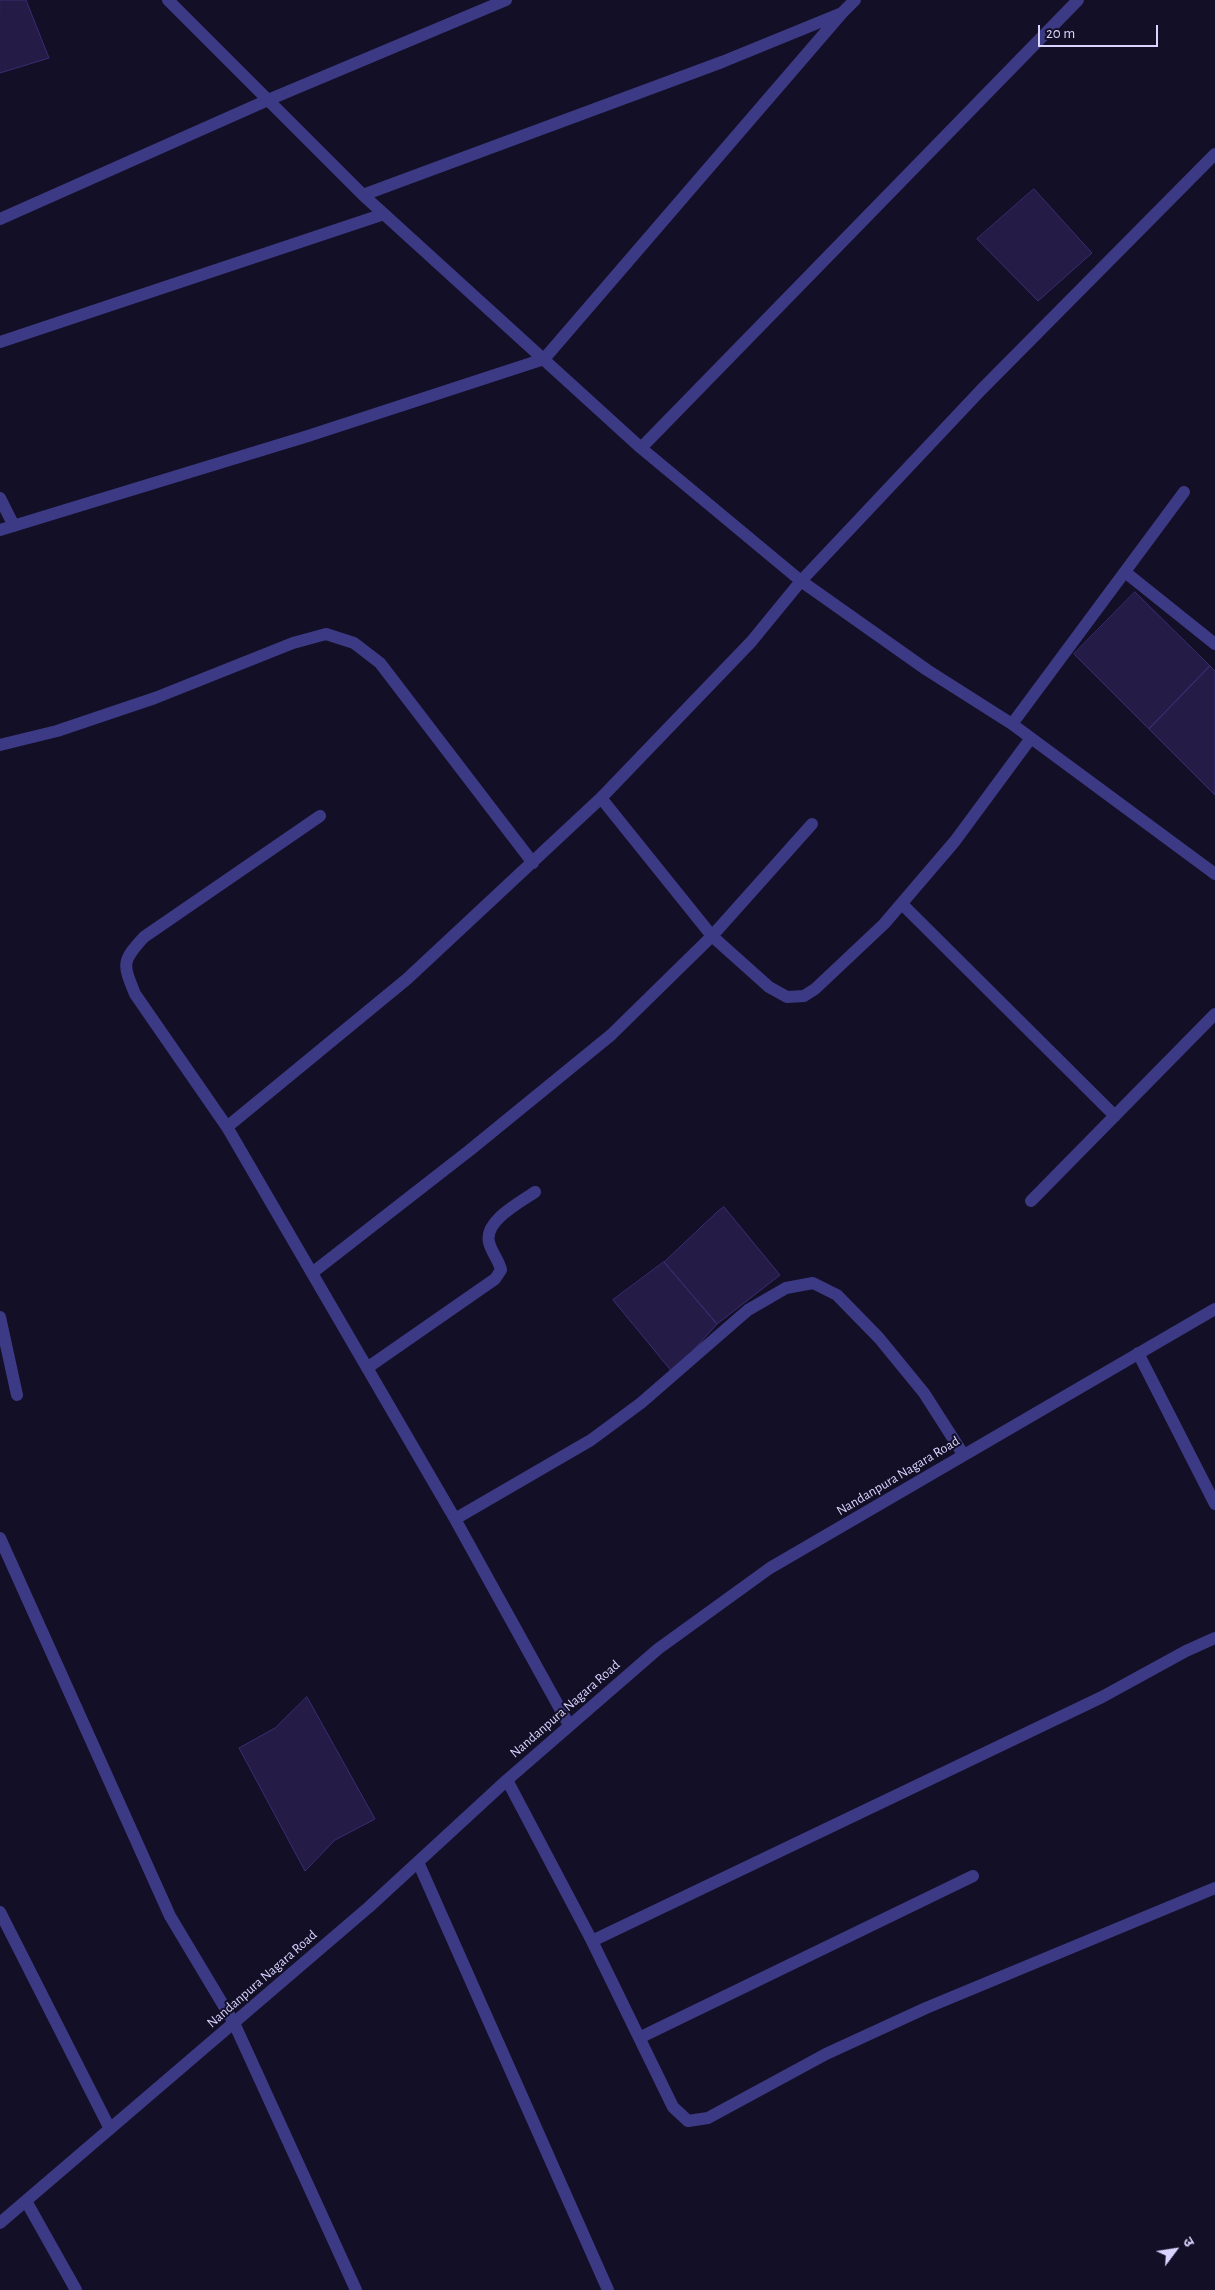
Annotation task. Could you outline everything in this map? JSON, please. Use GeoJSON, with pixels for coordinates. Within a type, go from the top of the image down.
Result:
{"type":"FeatureCollection","features":[{"type":"Feature","properties":{"kind":"street"},"geometry":{"type":"LineString","coordinates":[[169,0],[363,195],[641,448],[801,581],[927,670],[1012,724],[1215,874]]}},
{"type":"Feature","properties":{"kind":"street"},"geometry":{"type":"LineString","coordinates":[[0,219],[268,100],[506,0]]}},
{"type":"Feature","properties":{"kind":"street"},"geometry":{"type":"LineString","coordinates":[[0,530],[299,438],[544,359],[855,0]]}},
{"type":"Feature","properties":{"kind":"street"},"geometry":{"type":"LineString","coordinates":[[641,448],[1078,0]]}},
{"type":"Feature","properties":{"kind":"street"},"geometry":{"type":"LineString","coordinates":[[363,195],[722,62],[842,13]]}},
{"type":"Feature","properties":{"kind":"street"},"geometry":{"type":"LineString","coordinates":[[227,1127],[407,979],[601,798],[750,642],[801,581],[981,390],[1215,154]]}},
{"type":"Feature","properties":{"kind":"street"},"geometry":{"type":"LineString","coordinates":[[0,342],[384,214]]}},
{"type":"Feature","properties":{"kind":"street"},"geometry":{"type":"LineString","coordinates":[[1012,724],[1184,492]]}},
{"type":"Feature","properties":{"kind":"street"},"geometry":{"type":"LineString","coordinates":[[0,498],[14,526]]}},
{"type":"Feature","properties":{"kind":"street"},"geometry":{"type":"LineString","coordinates":[[1125,572],[1215,644]]}},
{"type":"Feature","properties":{"kind":"street"},"geometry":{"type":"LineString","coordinates":[[0,745],[57,731],[155,698],[293,643],[326,634],[354,643],[380,662],[533,862]]}},
{"type":"Feature","properties":{"kind":"street"},"geometry":{"type":"LineString","coordinates":[[601,798],[712,936],[769,987],[787,997],[804,996],[815,989],[878,930],[902,904],[955,841],[1031,738]]}},
{"type":"Feature","properties":{"kind":"street"},"geometry":{"type":"LineString","coordinates":[[320,816],[144,937],[128,954],[126,969],[135,994],[227,1127],[455,1519],[569,1725]]}},
{"type":"Feature","properties":{"kind":"street"},"geometry":{"type":"LineString","coordinates":[[312,1273],[470,1150],[611,1035],[712,936],[812,824]]}},
{"type":"Feature","properties":{"kind":"street"},"geometry":{"type":"LineString","coordinates":[[902,904],[1115,1116]]}},
{"type":"Feature","properties":{"kind":"street"},"geometry":{"type":"LineString","coordinates":[[1031,1201],[1215,1014]]}},
{"type":"Feature","properties":{"kind":"street"},"geometry":{"type":"LineString","coordinates":[[366,1368],[496,1279],[501,1270],[499,1261],[489,1244],[488,1233],[492,1224],[534,1192]]}},
{"type":"Feature","properties":{"kind":"street"},"geometry":{"type":"LineString","coordinates":[[455,1519],[591,1440],[641,1403],[748,1310],[786,1288],[813,1284],[837,1295],[879,1338],[924,1393],[963,1454]]}},
{"type":"Feature","properties":{"kind":"street","name":"Nandanpura Nagara Road"},"geometry":{"type":"LineString","coordinates":[[0,2223],[234,2023],[418,1862],[569,1725],[658,1649],[770,1568],[1215,1309]]}},
{"type":"Feature","properties":{"kind":"street"},"geometry":{"type":"LineString","coordinates":[[0,1316],[17,1395]]}},
{"type":"Feature","properties":{"kind":"street"},"geometry":{"type":"LineString","coordinates":[[1138,1353],[1215,1504]]}},
{"type":"Feature","properties":{"kind":"street"},"geometry":{"type":"LineString","coordinates":[[0,1538],[170,1916],[234,2023],[356,2290]]}},
{"type":"Feature","properties":{"kind":"street"},"geometry":{"type":"LineString","coordinates":[[592,1941],[1102,1697],[1186,1651],[1215,1638]]}},
{"type":"Feature","properties":{"kind":"street"},"geometry":{"type":"LineString","coordinates":[[507,1780],[592,1941],[674,2107],[688,2122],[708,2118],[826,2054],[926,2008],[1215,1888]]}},
{"type":"Feature","properties":{"kind":"street"},"geometry":{"type":"LineString","coordinates":[[418,1862],[608,2290]]}},
{"type":"Feature","properties":{"kind":"street"},"geometry":{"type":"LineString","coordinates":[[641,2037],[973,1876]]}},
{"type":"Feature","properties":{"kind":"street"},"geometry":{"type":"LineString","coordinates":[[0,1912],[110,2129]]}},
{"type":"Feature","properties":{"kind":"street"},"geometry":{"type":"LineString","coordinates":[[26,2201],[76,2290]]}},
{"type":"Feature","properties":{"kind":"building"},"geometry":{"type":"Polygon","coordinates":[[[0,0],[26,0],[49,58],[0,73],[0,0]]]}},
{"type":"Feature","properties":{"kind":"building"},"geometry":{"type":"Polygon","coordinates":[[[1034,189],[1092,253],[1038,301],[977,239],[1034,189]]]}},
{"type":"Feature","properties":{"kind":"building"},"geometry":{"type":"Polygon","coordinates":[[[1135,592],[1210,666],[1149,729],[1074,654],[1135,592]]]}},
{"type":"Feature","properties":{"kind":"building"},"geometry":{"type":"Polygon","coordinates":[[[1210,666],[1215,671],[1215,795],[1149,729],[1210,666]]]}},
{"type":"Feature","properties":{"kind":"building"},"geometry":{"type":"Polygon","coordinates":[[[724,1207],[780,1275],[717,1324],[664,1262],[724,1207]]]}},
{"type":"Feature","properties":{"kind":"building"},"geometry":{"type":"Polygon","coordinates":[[[664,1262],[717,1324],[673,1373],[613,1300],[664,1262]]]}},
{"type":"Feature","properties":{"kind":"building"},"geometry":{"type":"Polygon","coordinates":[[[307,1697],[375,1819],[335,1840],[305,1871],[239,1748],[275,1728],[307,1697]]]}}]}
